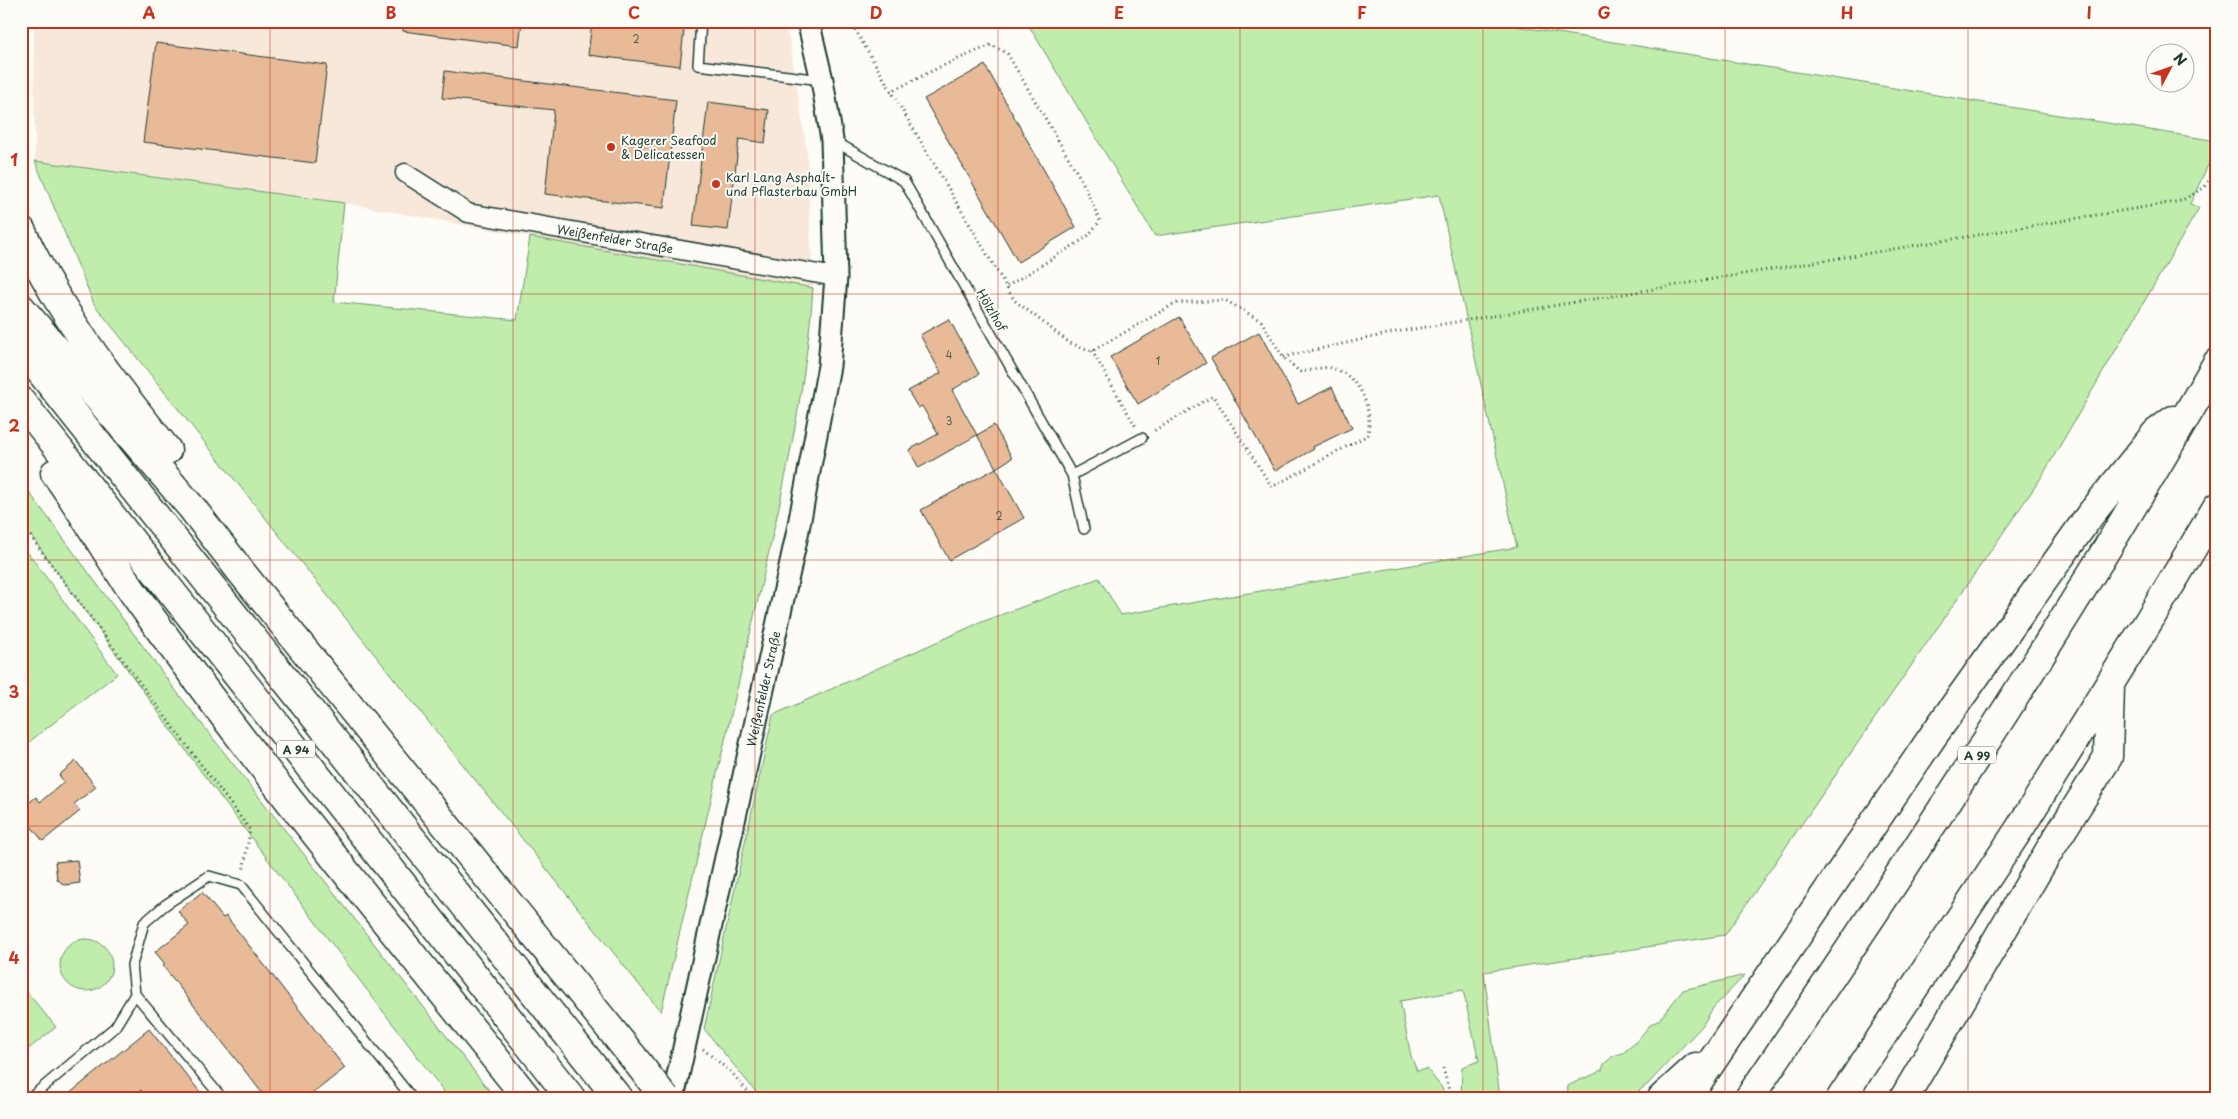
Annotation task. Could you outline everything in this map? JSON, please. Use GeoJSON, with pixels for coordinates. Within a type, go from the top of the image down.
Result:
{"type":"FeatureCollection","features":[{"type":"Feature","properties":{"kind":"highway"},"geometry":{"type":"LineString","coordinates":[[21,230],[38,267],[78,334],[126,399],[226,524],[242,573]]}},
{"type":"Feature","properties":{"kind":"highway"},"geometry":{"type":"LineString","coordinates":[[21,308],[192,508],[242,573],[665,1098]]}},
{"type":"Feature","properties":{"kind":"highway","name":"A 94"},"geometry":{"type":"LineString","coordinates":[[21,347],[618,1098]]}},
{"type":"Feature","properties":{"kind":"highway","name":"A 99"},"geometry":{"type":"LineString","coordinates":[[1749,1098],[1932,826],[2068,610],[2217,364]]}},
{"type":"Feature","properties":{"kind":"highway","name":"A 94"},"geometry":{"type":"LineString","coordinates":[[21,401],[572,1098]]}},
{"type":"Feature","properties":{"kind":"highway"},"geometry":{"type":"LineString","coordinates":[[1687,1098],[1933,736],[2090,515],[2156,433],[2193,405]]}},
{"type":"Feature","properties":{"kind":"highway"},"geometry":{"type":"LineString","coordinates":[[21,425],[25,434],[77,503],[134,593],[266,770],[527,1098]]}},
{"type":"Feature","properties":{"kind":"highway"},"geometry":{"type":"LineString","coordinates":[[1841,1098],[2020,828],[2217,507]]}},
{"type":"Feature","properties":{"kind":"highway"},"geometry":{"type":"LineString","coordinates":[[1904,1098],[2049,851],[2108,757],[2110,684]]}},
{"type":"Feature","properties":{"kind":"highway"},"geometry":{"type":"LineString","coordinates":[[1662,1098],[1731,1033]]}},
{"type":"Feature","properties":{"kind":"street","name":"Weißenfelder Straße"},"geometry":{"type":"LineString","coordinates":[[673,1098],[797,535],[824,403],[836,277],[832,140],[822,80],[808,21]]}},
{"type":"Feature","properties":{"kind":"street","name":"Weißenfelder Straße"},"geometry":{"type":"LineString","coordinates":[[405,173],[468,213],[836,277]]}},
{"type":"Feature","properties":{"kind":"lane"},"geometry":{"type":"LineString","coordinates":[[701,21],[698,65],[822,80]]}},
{"type":"Feature","properties":{"kind":"lane","name":"Hölzlhof"},"geometry":{"type":"LineString","coordinates":[[832,140],[904,181],[1072,475],[1084,529]]}},
{"type":"Feature","properties":{"kind":"lane"},"geometry":{"type":"LineString","coordinates":[[1072,475],[1142,438]]}},
{"type":"Feature","properties":{"kind":"lane"},"geometry":{"type":"LineString","coordinates":[[222,1098],[135,994],[132,965],[144,923],[165,905],[209,876],[241,885],[412,1098]]}},
{"type":"Feature","properties":{"kind":"lane"},"geometry":{"type":"LineString","coordinates":[[30,1098],[115,1027],[135,994]]}},
{"type":"Feature","properties":{"kind":"path"},"geometry":{"type":"LineString","coordinates":[[850,21],[1014,300],[1070,343],[1092,351],[1142,438],[1213,396],[1272,487],[1368,435],[1370,417],[1363,392],[1346,375],[1330,367],[1300,372],[1284,357],[1261,321],[1225,300],[1176,303],[1092,351]]}},
{"type":"Feature","properties":{"kind":"path"},"geometry":{"type":"LineString","coordinates":[[890,92],[942,66],[992,45],[1007,53],[1082,181],[1100,221],[1087,237],[1006,287]]}},
{"type":"Feature","properties":{"kind":"path"},"geometry":{"type":"LineString","coordinates":[[1284,357],[1396,332],[2181,201],[2204,187],[2217,166]]}},
{"type":"Feature","properties":{"kind":"path"},"geometry":{"type":"LineString","coordinates":[[21,524],[250,830],[241,885]]}},
{"type":"Feature","properties":{"kind":"path"},"geometry":{"type":"LineString","coordinates":[[686,1039],[696,1042],[732,1073],[753,1098]]}},
{"type":"Feature","properties":{"kind":"path"},"geometry":{"type":"LineString","coordinates":[[1443,1068],[1451,1098]]}},
{"type":"Feature","properties":{"kind":"shaded area"},"geometry":{"type":"Polygon","coordinates":[[[34,21],[784,21],[790,43],[807,153],[813,288],[344,203],[35,161],[34,21]]]}},
{"type":"Feature","properties":{"kind":"green space"},"geometry":{"type":"Polygon","coordinates":[[[1026,21],[1485,21],[2217,141],[2217,146],[2190,204],[2199,208],[2041,478],[1725,935],[1484,972],[1500,1098],[1461,1098],[1462,1067],[1479,1061],[1463,990],[1400,1001],[1411,1056],[1417,1071],[1427,1069],[1442,1088],[1445,1098],[761,1098],[704,1029],[773,715],[979,623],[1099,578],[1121,615],[1517,547],[1439,195],[1155,236],[1026,21]]]}},
{"type":"Feature","properties":{"kind":"green space"},"geometry":{"type":"Polygon","coordinates":[[[35,161],[344,203],[334,302],[517,320],[530,237],[813,288],[803,375],[779,505],[661,1012],[94,304],[35,161]]]}},
{"type":"Feature","properties":{"kind":"green space"},"geometry":{"type":"Polygon","coordinates":[[[21,481],[176,691],[495,1098],[449,1098],[203,774],[21,522],[21,481]]]}},
{"type":"Feature","properties":{"kind":"green space"},"geometry":{"type":"Polygon","coordinates":[[[21,543],[117,674],[21,748],[21,543]]]}},
{"type":"Feature","properties":{"kind":"green space"},"geometry":{"type":"Polygon","coordinates":[[[86,939],[96,941],[104,947],[110,955],[112,965],[110,975],[104,983],[96,989],[86,991],[76,989],[68,983],[62,975],[60,965],[62,955],[68,947],[76,941],[86,939]]]}},
{"type":"Feature","properties":{"kind":"green space"},"geometry":{"type":"Polygon","coordinates":[[[1745,975],[1713,1008],[1702,1026],[1648,1084],[1630,1098],[1567,1098],[1568,1086],[1602,1070],[1604,1064],[1613,1056],[1623,1053],[1635,1043],[1650,1025],[1659,1020],[1683,990],[1745,975]]]}},
{"type":"Feature","properties":{"kind":"green space"},"geometry":{"type":"Polygon","coordinates":[[[21,985],[56,1027],[21,1055],[21,985]]]}},
{"type":"Feature","properties":{"kind":"building"},"geometry":{"type":"Polygon","coordinates":[[[403,21],[522,21],[519,46],[403,31],[403,21]]]}},
{"type":"Feature","properties":{"kind":"building"},"geometry":{"type":"Polygon","coordinates":[[[592,21],[685,21],[680,66],[588,55],[592,21]]]}},
{"type":"Feature","properties":{"kind":"building"},"geometry":{"type":"Polygon","coordinates":[[[156,43],[327,65],[315,163],[143,142],[156,43]]]}},
{"type":"Feature","properties":{"kind":"building"},"geometry":{"type":"Polygon","coordinates":[[[985,65],[1076,227],[1018,262],[924,99],[985,65]]]}},
{"type":"Feature","properties":{"kind":"building"},"geometry":{"type":"Polygon","coordinates":[[[445,71],[676,100],[664,208],[545,194],[554,110],[442,98],[445,71]]]}},
{"type":"Feature","properties":{"kind":"building","name":"Karl Lang Asphalt- und Pflasterbau GmbH"},"geometry":{"type":"Polygon","coordinates":[[[708,102],[769,110],[765,143],[739,139],[728,230],[693,226],[708,102]]]}},
{"type":"Feature","properties":{"kind":"building"},"geometry":{"type":"Polygon","coordinates":[[[1179,317],[1206,363],[1138,404],[1110,357],[1179,317]]]}},
{"type":"Feature","properties":{"kind":"building"},"geometry":{"type":"Polygon","coordinates":[[[949,319],[979,374],[952,390],[977,435],[919,468],[909,450],[938,434],[922,406],[918,408],[908,391],[941,373],[920,335],[949,319]]]}},
{"type":"Feature","properties":{"kind":"building"},"geometry":{"type":"Polygon","coordinates":[[[1259,332],[1298,404],[1332,387],[1352,428],[1313,447],[1314,449],[1275,471],[1211,358],[1259,332]]]}},
{"type":"Feature","properties":{"kind":"building"},"geometry":{"type":"Polygon","coordinates":[[[994,425],[1012,458],[996,468],[977,435],[994,425]]]}},
{"type":"Feature","properties":{"kind":"building"},"geometry":{"type":"Polygon","coordinates":[[[996,468],[1024,518],[949,560],[921,510],[996,468]]]}},
{"type":"Feature","properties":{"kind":"building"},"geometry":{"type":"Polygon","coordinates":[[[76,761],[96,787],[74,804],[80,811],[43,841],[21,814],[21,809],[36,797],[40,802],[64,782],[59,775],[76,761]]]}},
{"type":"Feature","properties":{"kind":"building"},"geometry":{"type":"Polygon","coordinates":[[[77,860],[80,883],[64,885],[57,879],[55,862],[77,860]]]}},
{"type":"Feature","properties":{"kind":"building"},"geometry":{"type":"Polygon","coordinates":[[[202,892],[223,918],[226,916],[345,1068],[307,1098],[266,1098],[163,966],[165,964],[155,952],[189,925],[178,911],[202,892]]]}},
{"type":"Feature","properties":{"kind":"building"},"geometry":{"type":"Polygon","coordinates":[[[149,1029],[205,1098],[147,1098],[141,1090],[131,1098],[64,1098],[149,1029]]]}},
{"type":"Feature","properties":{"kind":"place","name":"Kagerer Seafood & Delicatessen"},"geometry":{"type":"Point","coordinates":[611,147]}},
{"type":"Feature","properties":{"kind":"place","name":"Karl Lang Asphalt- und Pflasterbau GmbH"},"geometry":{"type":"Point","coordinates":[716,184]}}]}
